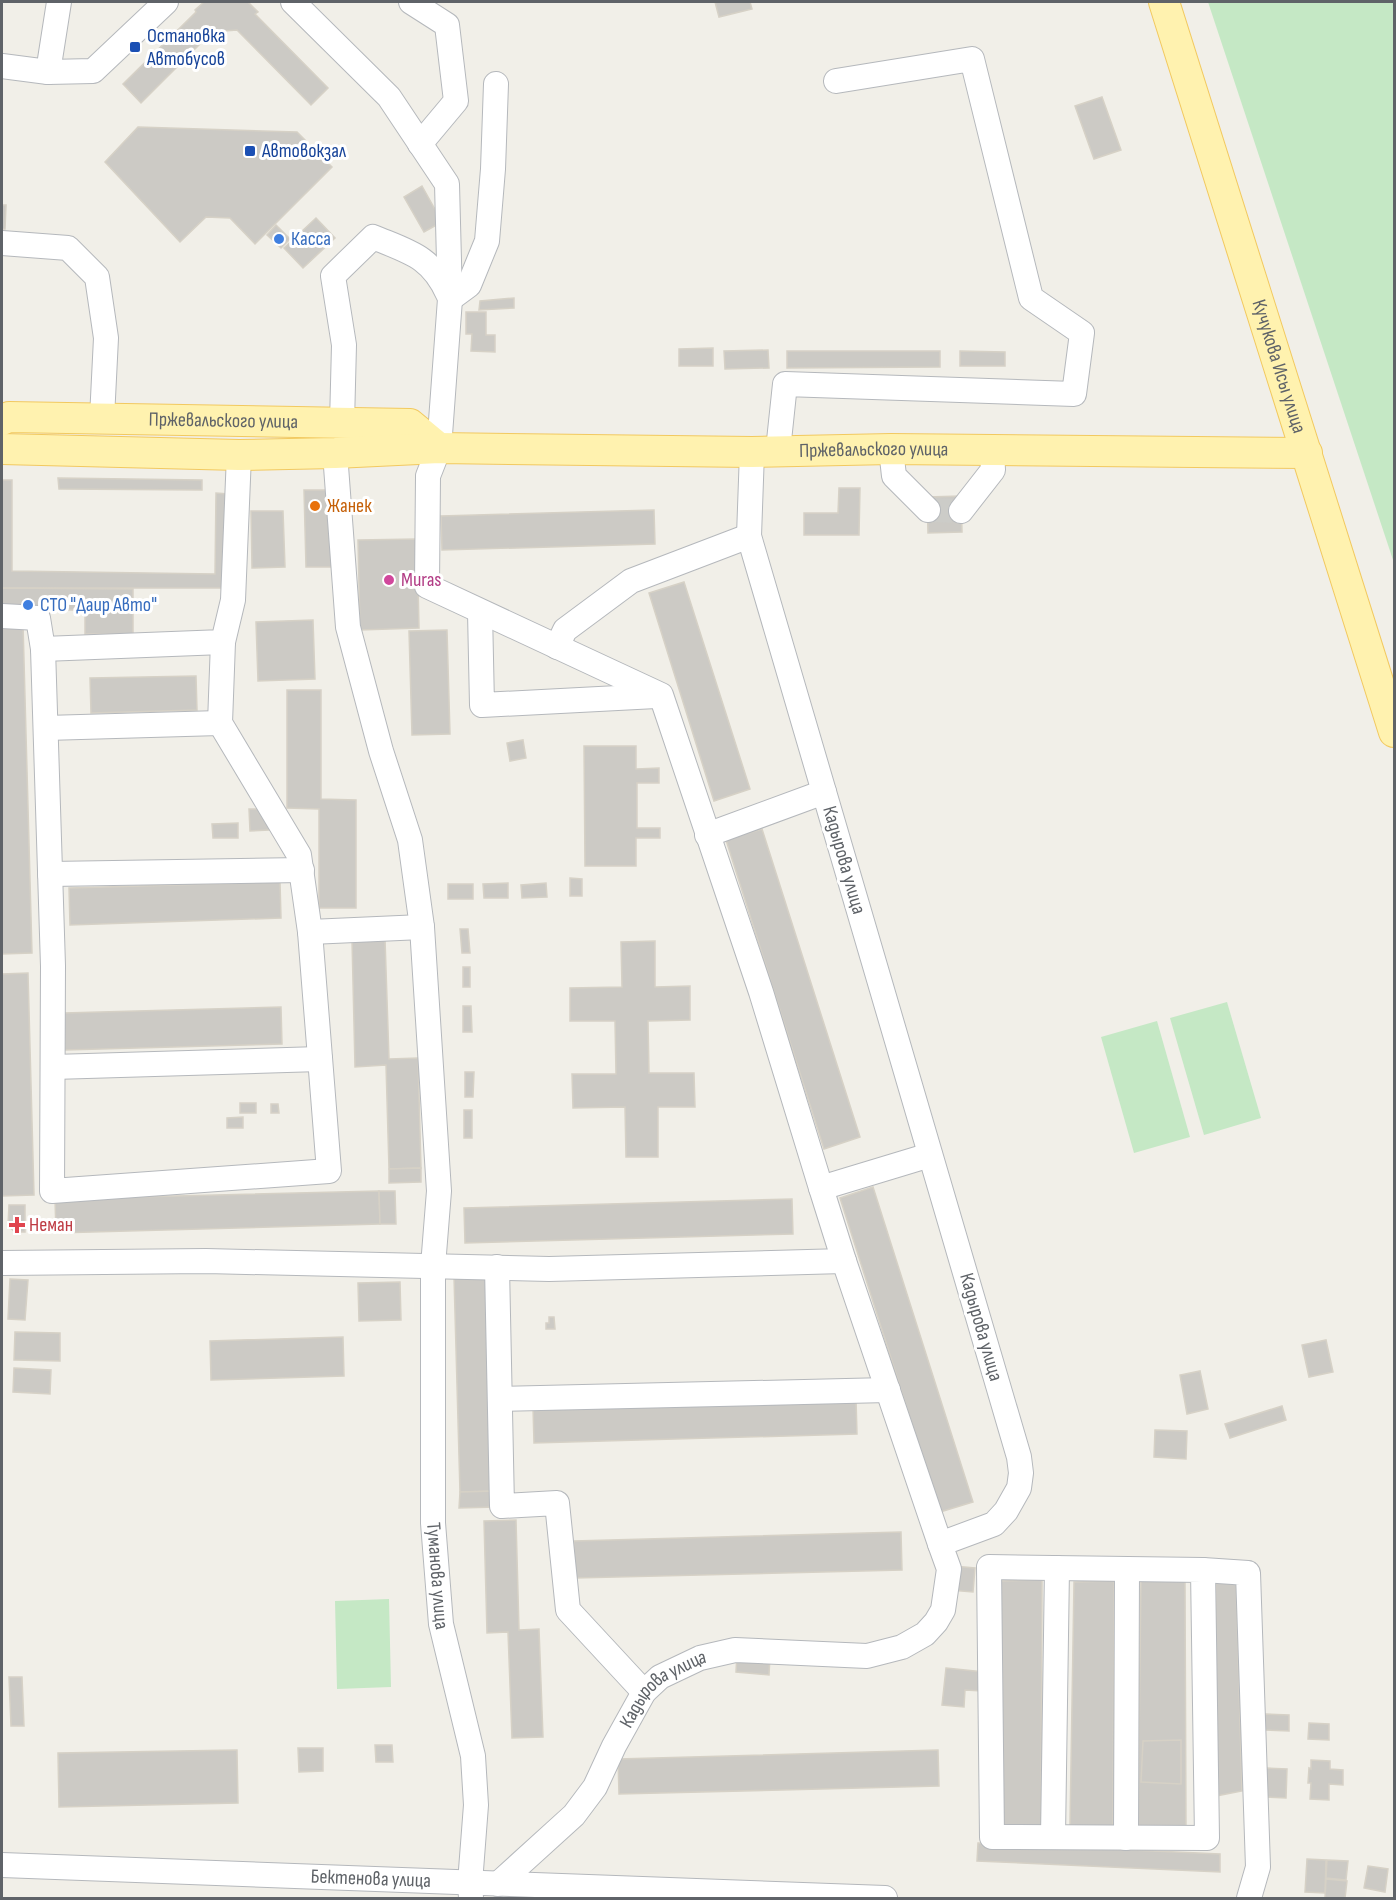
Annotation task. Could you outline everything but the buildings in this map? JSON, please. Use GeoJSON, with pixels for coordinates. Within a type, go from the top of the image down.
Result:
{"type":"FeatureCollection","features":[{"type":"Feature","properties":{"kind":"main road","name":"Кучукова Исы улица"},"geometry":{"type":"LineString","coordinates":[[1164,2],[1395,732]]}},
{"type":"Feature","properties":{"kind":"main road","name":"Пржевальского улица"},"geometry":{"type":"LineString","coordinates":[[2,420],[9,417],[410,424],[439,448]]}},
{"type":"Feature","properties":{"kind":"main road","name":"Пржевальского улица"},"geometry":{"type":"LineString","coordinates":[[2,448],[239,454],[335,453],[439,448],[1307,453]]}},
{"type":"Feature","properties":{"kind":"street"},"geometry":{"type":"LineString","coordinates":[[48,72],[59,2]]}},
{"type":"Feature","properties":{"kind":"street"},"geometry":{"type":"LineString","coordinates":[[2,66],[48,72],[93,71],[166,2]]}},
{"type":"Feature","properties":{"kind":"street"},"geometry":{"type":"LineString","coordinates":[[293,2],[389,97],[447,184],[450,299],[439,448],[428,476],[427,586],[661,695],[761,992],[844,1261],[940,1544]]}},
{"type":"Feature","properties":{"kind":"street"},"geometry":{"type":"LineString","coordinates":[[411,2],[447,25],[456,101],[420,144]]}},
{"type":"Feature","properties":{"kind":"street","name":"Кадырова улица"},"geometry":{"type":"LineString","coordinates":[[498,1884],[574,1815],[595,1787],[614,1746],[644,1692],[660,1677],[700,1658],[735,1650],[867,1656],[902,1647],[925,1634],[943,1610],[949,1569],[940,1544],[994,1524],[1019,1488],[1021,1473],[1019,1457],[749,536],[765,451],[785,384],[1074,394],[1082,333],[1031,298],[972,59],[836,81]]}},
{"type":"Feature","properties":{"kind":"street"},"geometry":{"type":"LineString","coordinates":[[450,299],[469,285],[487,241],[493,169],[496,84]]}},
{"type":"Feature","properties":{"kind":"street"},"geometry":{"type":"LineString","coordinates":[[342,423],[344,345],[333,276],[373,237],[416,255],[428,263],[441,278],[450,299]]}},
{"type":"Feature","properties":{"kind":"street"},"geometry":{"type":"LineString","coordinates":[[2,243],[68,248],[97,277],[106,338],[102,418]]}},
{"type":"Feature","properties":{"kind":"street"},"geometry":{"type":"LineString","coordinates":[[891,449],[894,476],[928,510]]}},
{"type":"Feature","properties":{"kind":"street"},"geometry":{"type":"LineString","coordinates":[[962,511],[993,470],[992,450]]}},
{"type":"Feature","properties":{"kind":"street","name":"Туманова улица"},"geometry":{"type":"LineString","coordinates":[[335,453],[348,627],[381,751],[410,840],[422,927],[439,1191],[433,1266],[433,1523],[441,1624],[473,1756],[476,1805],[470,1891]]}},
{"type":"Feature","properties":{"kind":"street"},"geometry":{"type":"LineString","coordinates":[[2,616],[38,618],[43,649],[54,966],[52,1191],[329,1171],[310,932],[299,855],[220,723],[223,642],[233,600],[239,454]]}},
{"type":"Feature","properties":{"kind":"street"},"geometry":{"type":"LineString","coordinates":[[557,647],[565,630],[631,581],[749,536]]}},
{"type":"Feature","properties":{"kind":"street"},"geometry":{"type":"LineString","coordinates":[[480,612],[482,705],[661,695]]}},
{"type":"Feature","properties":{"kind":"street"},"geometry":{"type":"LineString","coordinates":[[43,649],[223,642]]}},
{"type":"Feature","properties":{"kind":"street"},"geometry":{"type":"LineString","coordinates":[[46,728],[220,723]]}},
{"type":"Feature","properties":{"kind":"street"},"geometry":{"type":"LineString","coordinates":[[707,834],[824,792]]}},
{"type":"Feature","properties":{"kind":"street"},"geometry":{"type":"LineString","coordinates":[[50,874],[302,870]]}},
{"type":"Feature","properties":{"kind":"street"},"geometry":{"type":"LineString","coordinates":[[310,932],[422,927]]}},
{"type":"Feature","properties":{"kind":"street"},"geometry":{"type":"LineString","coordinates":[[53,1067],[320,1059]]}},
{"type":"Feature","properties":{"kind":"street"},"geometry":{"type":"LineString","coordinates":[[821,1188],[930,1155]]}},
{"type":"Feature","properties":{"kind":"street"},"geometry":{"type":"LineString","coordinates":[[2,1263],[206,1261],[549,1269],[844,1261]]}},
{"type":"Feature","properties":{"kind":"street"},"geometry":{"type":"LineString","coordinates":[[497,1267],[502,1506],[557,1503],[568,1610],[644,1692]]}},
{"type":"Feature","properties":{"kind":"street"},"geometry":{"type":"LineString","coordinates":[[500,1399],[888,1390]]}},
{"type":"Feature","properties":{"kind":"street"},"geometry":{"type":"LineString","coordinates":[[1203,1570],[1207,1838],[992,1837],[989,1567],[1203,1570],[1248,1573],[1258,1867],[1249,1899]]}},
{"type":"Feature","properties":{"kind":"street"},"geometry":{"type":"LineString","coordinates":[[1053,1838],[1057,1568]]}},
{"type":"Feature","properties":{"kind":"street"},"geometry":{"type":"LineString","coordinates":[[1125,1838],[1127,1569]]}},
{"type":"Feature","properties":{"kind":"street","name":"Бектенова улица"},"geometry":{"type":"LineString","coordinates":[[2,1864],[470,1891],[498,1884],[885,1899]]}},
{"type":"Feature","properties":{"kind":"green space"},"geometry":{"type":"Polygon","coordinates":[[[1208,2],[1394,2],[1394,563],[1208,2]]]}},
{"type":"Feature","properties":{"kind":"green space"},"geometry":{"type":"Polygon","coordinates":[[[1227,1002],[1261,1118],[1204,1135],[1170,1018],[1227,1002]]]}},
{"type":"Feature","properties":{"kind":"green space"},"geometry":{"type":"Polygon","coordinates":[[[1157,1021],[1190,1137],[1134,1153],[1101,1037],[1157,1021]]]}},
{"type":"Feature","properties":{"kind":"green space"},"geometry":{"type":"Polygon","coordinates":[[[389,1599],[391,1687],[337,1689],[335,1601],[389,1599]]]}},
{"type":"Feature","properties":{"kind":"tunnel"},"geometry":{"type":"LineString","coordinates":[[928,510],[961,511]]}},
{"type":"Feature","properties":{"kind":"place","name":"Остановка Автобусов"},"geometry":{"type":"Point","coordinates":[135,47]}},
{"type":"Feature","properties":{"kind":"place","name":"Автовокзал"},"geometry":{"type":"Point","coordinates":[250,151]}},
{"type":"Feature","properties":{"kind":"place","name":"Касса"},"geometry":{"type":"Point","coordinates":[279,239]}},
{"type":"Feature","properties":{"kind":"place","name":"Жанек"},"geometry":{"type":"Point","coordinates":[315,506]}},
{"type":"Feature","properties":{"kind":"place","name":"Muras"},"geometry":{"type":"Point","coordinates":[389,580]}},
{"type":"Feature","properties":{"kind":"place","name":"СТО \"Даир Авто\""},"geometry":{"type":"Point","coordinates":[28,605]}},
{"type":"Feature","properties":{"kind":"place","name":"Неман"},"geometry":{"type":"Point","coordinates":[17,1225]}}]}
